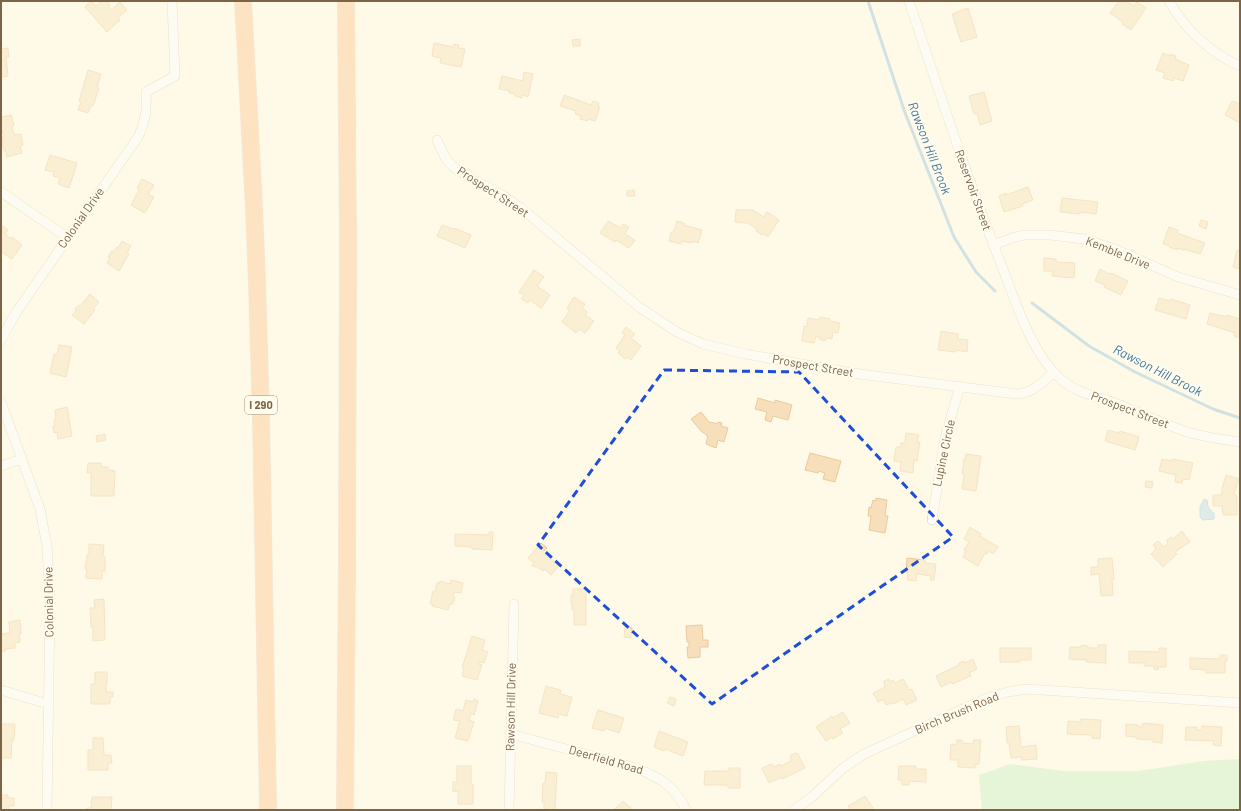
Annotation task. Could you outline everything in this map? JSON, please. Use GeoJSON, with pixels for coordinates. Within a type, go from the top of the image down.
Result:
{"type":"FeatureCollection","features":[{"type":"Feature","properties":{"kind":"highway","name":"I 290"},"geometry":{"type":"LineString","coordinates":[[243,1],[257,283],[261,415],[268,810]]}},
{"type":"Feature","properties":{"kind":"highway"},"geometry":{"type":"LineString","coordinates":[[345,810],[348,244],[346,1]]}},
{"type":"Feature","properties":{"kind":"street","name":"Colonial Drive"},"geometry":{"type":"LineString","coordinates":[[1,340],[13,317],[140,132],[144,124],[146,114],[146,92],[175,76],[172,1]]}},
{"type":"Feature","properties":{"kind":"street","name":"Reservoir Street"},"geometry":{"type":"LineString","coordinates":[[909,1],[953,135],[981,214],[1032,339],[1040,354],[1054,372]]}},
{"type":"Feature","properties":{"kind":"street"},"geometry":{"type":"LineString","coordinates":[[1169,1],[1195,35],[1208,47],[1222,57],[1240,66]]}},
{"type":"Feature","properties":{"kind":"street","name":"Prospect Street"},"geometry":{"type":"LineString","coordinates":[[437,140],[445,157],[451,165],[522,208],[639,307],[664,324],[703,344],[799,364],[852,373],[1016,394],[1033,390],[1054,372],[1072,387],[1169,425],[1195,434],[1240,442]]}},
{"type":"Feature","properties":{"kind":"street"},"geometry":{"type":"LineString","coordinates":[[1,192],[68,238]]}},
{"type":"Feature","properties":{"kind":"street","name":"Kemble Drive"},"geometry":{"type":"LineString","coordinates":[[994,245],[1015,237],[1025,236],[1050,235],[1084,239],[1115,249],[1178,277],[1240,295]]}},
{"type":"Feature","properties":{"kind":"street","name":"Lupine Circle"},"geometry":{"type":"LineString","coordinates":[[932,520],[945,438],[960,386]]}},
{"type":"Feature","properties":{"kind":"street","name":"Colonial Drive"},"geometry":{"type":"LineString","coordinates":[[1,402],[40,509],[47,546],[50,603],[46,810]]}},
{"type":"Feature","properties":{"kind":"street"},"geometry":{"type":"LineString","coordinates":[[1,466],[22,459]]}},
{"type":"Feature","properties":{"kind":"street","name":"Rawson Hill Drive"},"geometry":{"type":"LineString","coordinates":[[509,810],[514,604]]}},
{"type":"Feature","properties":{"kind":"street","name":"Birch Brush Road"},"geometry":{"type":"LineString","coordinates":[[794,810],[812,797],[842,769],[858,757],[988,698],[1008,692],[1027,689],[1240,703]]}},
{"type":"Feature","properties":{"kind":"street"},"geometry":{"type":"LineString","coordinates":[[1,690],[48,704]]}},
{"type":"Feature","properties":{"kind":"street","name":"Deerfield Road"},"geometry":{"type":"LineString","coordinates":[[511,734],[636,768],[652,774],[669,786],[679,797],[686,810]]}},
{"type":"Feature","properties":{"kind":"highlighted area"},"geometry":{"type":"Polygon","coordinates":[[[664,370],[799,372],[953,537],[712,704],[538,545],[664,370]]]}},
{"type":"Feature","properties":{"kind":"green space"},"geometry":{"type":"Polygon","coordinates":[[[1240,759],[1240,810],[982,810],[979,775],[1010,764],[1063,771],[1139,771],[1204,761],[1240,759]]]}},
{"type":"Feature","properties":{"kind":"water"},"geometry":{"type":"Polygon","coordinates":[[[1204,499],[1208,501],[1208,506],[1214,513],[1214,519],[1203,520],[1200,517],[1200,507],[1204,499]]]}},
{"type":"Feature","properties":{"kind":"building"},"geometry":{"type":"Polygon","coordinates":[[[91,1],[96,6],[102,1],[107,1],[111,10],[120,2],[127,10],[118,18],[120,20],[107,32],[85,7],[91,1]]]}},
{"type":"Feature","properties":{"kind":"building"},"geometry":{"type":"Polygon","coordinates":[[[1119,1],[1125,4],[1126,2],[1129,3],[1134,6],[1137,2],[1146,8],[1131,30],[1110,13],[1119,1]]]}},
{"type":"Feature","properties":{"kind":"building"},"geometry":{"type":"Polygon","coordinates":[[[968,8],[977,37],[961,42],[952,14],[968,8]]]}},
{"type":"Feature","properties":{"kind":"building"},"geometry":{"type":"Polygon","coordinates":[[[580,39],[580,46],[573,46],[572,40],[580,39]]]}},
{"type":"Feature","properties":{"kind":"building"},"geometry":{"type":"Polygon","coordinates":[[[434,43],[453,47],[454,44],[459,45],[458,48],[465,49],[461,67],[440,63],[441,58],[432,56],[434,43]]]}},
{"type":"Feature","properties":{"kind":"building"},"geometry":{"type":"Polygon","coordinates":[[[8,48],[9,57],[6,57],[8,76],[1,77],[1,49],[8,48]]]}},
{"type":"Feature","properties":{"kind":"building"},"geometry":{"type":"Polygon","coordinates":[[[1163,53],[1170,56],[1170,54],[1176,56],[1175,59],[1189,65],[1183,81],[1174,78],[1173,81],[1163,78],[1165,73],[1156,70],[1163,53]]]}},
{"type":"Feature","properties":{"kind":"building"},"geometry":{"type":"Polygon","coordinates":[[[88,70],[101,74],[97,87],[99,88],[93,106],[91,105],[88,113],[78,110],[81,102],[79,101],[88,70]]]}},
{"type":"Feature","properties":{"kind":"building"},"geometry":{"type":"Polygon","coordinates":[[[524,72],[533,74],[528,97],[522,95],[522,98],[515,96],[515,94],[509,93],[510,91],[499,89],[502,76],[523,81],[524,72]]]}},
{"type":"Feature","properties":{"kind":"building"},"geometry":{"type":"Polygon","coordinates":[[[984,92],[992,121],[980,125],[977,113],[974,114],[969,96],[984,92]]]}},
{"type":"Feature","properties":{"kind":"building"},"geometry":{"type":"Polygon","coordinates":[[[564,95],[591,105],[593,101],[599,103],[598,107],[600,107],[595,121],[580,119],[581,116],[575,114],[576,111],[560,106],[564,95]]]}},
{"type":"Feature","properties":{"kind":"building"},"geometry":{"type":"Polygon","coordinates":[[[1232,101],[1240,104],[1240,123],[1225,115],[1232,101]]]}},
{"type":"Feature","properties":{"kind":"building"},"geometry":{"type":"Polygon","coordinates":[[[11,115],[14,126],[12,127],[14,135],[21,134],[23,145],[20,146],[22,153],[7,157],[6,151],[4,151],[2,144],[2,137],[4,137],[2,130],[1,131],[1,117],[11,115]]]}},
{"type":"Feature","properties":{"kind":"building"},"geometry":{"type":"Polygon","coordinates":[[[50,155],[77,163],[69,188],[58,184],[60,178],[53,176],[54,172],[45,170],[50,155]]]}},
{"type":"Feature","properties":{"kind":"building"},"geometry":{"type":"Polygon","coordinates":[[[142,179],[154,185],[148,194],[154,197],[145,213],[131,205],[139,190],[137,188],[142,179]]]}},
{"type":"Feature","properties":{"kind":"building"},"geometry":{"type":"Polygon","coordinates":[[[1028,187],[1033,200],[1022,204],[1023,206],[1004,212],[999,196],[1028,187]]]}},
{"type":"Feature","properties":{"kind":"building"},"geometry":{"type":"Polygon","coordinates":[[[634,190],[635,196],[627,196],[627,191],[634,190]]]}},
{"type":"Feature","properties":{"kind":"building"},"geometry":{"type":"Polygon","coordinates":[[[1062,198],[1098,202],[1096,214],[1060,212],[1062,198]]]}},
{"type":"Feature","properties":{"kind":"building"},"geometry":{"type":"Polygon","coordinates":[[[736,210],[753,210],[764,217],[767,212],[779,220],[768,237],[756,231],[757,229],[747,223],[735,222],[736,210]]]}},
{"type":"Feature","properties":{"kind":"building"},"geometry":{"type":"Polygon","coordinates":[[[1201,220],[1208,222],[1206,229],[1199,226],[1201,220]]]}},
{"type":"Feature","properties":{"kind":"building"},"geometry":{"type":"Polygon","coordinates":[[[608,221],[621,228],[623,224],[629,227],[625,234],[635,240],[629,248],[600,233],[608,221]]]}},
{"type":"Feature","properties":{"kind":"building"},"geometry":{"type":"Polygon","coordinates":[[[677,221],[684,223],[684,225],[702,230],[698,243],[692,241],[692,243],[682,241],[681,244],[669,241],[671,232],[674,232],[677,221]]]}},
{"type":"Feature","properties":{"kind":"building"},"geometry":{"type":"Polygon","coordinates":[[[1,225],[8,230],[5,234],[11,239],[12,237],[22,245],[12,259],[1,252],[1,225]]]}},
{"type":"Feature","properties":{"kind":"building"},"geometry":{"type":"Polygon","coordinates":[[[442,225],[471,235],[465,248],[437,236],[442,225]]]}},
{"type":"Feature","properties":{"kind":"building"},"geometry":{"type":"Polygon","coordinates":[[[1169,227],[1178,230],[1177,233],[1205,243],[1200,254],[1184,249],[1177,248],[1177,250],[1163,244],[1169,227]]]}},
{"type":"Feature","properties":{"kind":"building"},"geometry":{"type":"Polygon","coordinates":[[[122,241],[131,246],[127,253],[129,254],[119,271],[107,263],[110,258],[108,257],[111,251],[113,252],[117,247],[118,248],[122,241]]]}},
{"type":"Feature","properties":{"kind":"building"},"geometry":{"type":"Polygon","coordinates":[[[1237,250],[1240,251],[1240,269],[1233,267],[1237,250]]]}},
{"type":"Feature","properties":{"kind":"building"},"geometry":{"type":"Polygon","coordinates":[[[1044,258],[1056,259],[1056,262],[1075,263],[1074,278],[1052,276],[1053,271],[1044,271],[1044,258]]]}},
{"type":"Feature","properties":{"kind":"building"},"geometry":{"type":"Polygon","coordinates":[[[1100,269],[1128,281],[1121,295],[1104,287],[1105,285],[1095,281],[1100,269]]]}},
{"type":"Feature","properties":{"kind":"building"},"geometry":{"type":"Polygon","coordinates":[[[534,270],[544,277],[537,286],[550,295],[541,308],[530,300],[528,303],[521,299],[524,295],[519,292],[534,270]]]}},
{"type":"Feature","properties":{"kind":"building"},"geometry":{"type":"Polygon","coordinates":[[[90,294],[99,302],[93,309],[95,310],[84,324],[72,315],[76,311],[75,309],[79,305],[80,306],[90,294]]]}},
{"type":"Feature","properties":{"kind":"building"},"geometry":{"type":"Polygon","coordinates":[[[574,297],[585,304],[582,308],[587,312],[585,315],[594,321],[585,333],[579,329],[576,333],[562,322],[570,310],[567,308],[574,297]]]}},
{"type":"Feature","properties":{"kind":"building"},"geometry":{"type":"Polygon","coordinates":[[[1159,298],[1170,301],[1171,299],[1190,305],[1186,319],[1155,310],[1159,298]]]}},
{"type":"Feature","properties":{"kind":"building"},"geometry":{"type":"Polygon","coordinates":[[[1210,313],[1227,317],[1227,315],[1240,319],[1240,338],[1234,336],[1235,333],[1207,324],[1210,313]]]}},
{"type":"Feature","properties":{"kind":"building"},"geometry":{"type":"Polygon","coordinates":[[[820,317],[830,319],[829,321],[840,323],[838,333],[833,332],[832,339],[826,338],[825,341],[816,336],[814,343],[802,341],[804,326],[807,327],[808,318],[819,320],[820,317]]]}},
{"type":"Feature","properties":{"kind":"building"},"geometry":{"type":"Polygon","coordinates":[[[626,327],[635,334],[631,338],[641,346],[631,360],[627,357],[625,359],[618,353],[620,351],[616,348],[625,335],[622,333],[626,327]]]}},
{"type":"Feature","properties":{"kind":"building"},"geometry":{"type":"Polygon","coordinates":[[[941,331],[958,334],[958,339],[968,340],[967,352],[956,350],[956,352],[938,350],[941,331]]]}},
{"type":"Feature","properties":{"kind":"building"},"geometry":{"type":"Polygon","coordinates":[[[59,345],[72,347],[66,377],[50,373],[54,354],[57,355],[59,345]]]}},
{"type":"Feature","properties":{"kind":"building"},"geometry":{"type":"Polygon","coordinates":[[[758,398],[775,403],[775,400],[792,405],[788,420],[773,416],[771,422],[765,420],[767,412],[755,409],[758,398]]]}},
{"type":"Feature","properties":{"kind":"building"},"geometry":{"type":"Polygon","coordinates":[[[67,407],[72,436],[58,439],[57,432],[54,433],[53,426],[55,426],[54,420],[56,419],[55,410],[67,407]]]}},
{"type":"Feature","properties":{"kind":"building"},"geometry":{"type":"Polygon","coordinates":[[[701,412],[710,423],[722,423],[721,426],[728,428],[724,442],[718,440],[716,448],[706,444],[708,436],[702,432],[691,419],[701,412]]]}},
{"type":"Feature","properties":{"kind":"building"},"geometry":{"type":"Polygon","coordinates":[[[1108,430],[1119,433],[1120,431],[1139,437],[1135,450],[1105,441],[1108,430]]]}},
{"type":"Feature","properties":{"kind":"building"},"geometry":{"type":"Polygon","coordinates":[[[906,433],[919,435],[917,442],[920,442],[917,461],[914,460],[913,473],[900,471],[901,462],[894,461],[896,447],[901,447],[901,443],[905,443],[906,433]]]}},
{"type":"Feature","properties":{"kind":"building"},"geometry":{"type":"Polygon","coordinates":[[[105,434],[106,440],[97,442],[96,436],[105,434]]]}},
{"type":"Feature","properties":{"kind":"building"},"geometry":{"type":"Polygon","coordinates":[[[810,453],[841,461],[835,482],[823,479],[825,473],[805,470],[810,453]]]}},
{"type":"Feature","properties":{"kind":"building"},"geometry":{"type":"Polygon","coordinates":[[[966,454],[981,456],[976,491],[962,489],[964,474],[962,474],[966,454]]]}},
{"type":"Feature","properties":{"kind":"building"},"geometry":{"type":"Polygon","coordinates":[[[1162,459],[1172,461],[1173,459],[1193,463],[1189,480],[1183,479],[1182,483],[1175,482],[1176,475],[1159,471],[1162,459]]]}},
{"type":"Feature","properties":{"kind":"building"},"geometry":{"type":"Polygon","coordinates":[[[88,463],[101,463],[101,467],[108,467],[108,470],[115,471],[114,496],[91,496],[91,473],[87,473],[88,463]]]}},
{"type":"Feature","properties":{"kind":"building"},"geometry":{"type":"Polygon","coordinates":[[[1226,475],[1239,479],[1234,494],[1237,496],[1237,515],[1223,515],[1222,506],[1213,506],[1213,495],[1222,495],[1226,475]]]}},
{"type":"Feature","properties":{"kind":"building"},"geometry":{"type":"Polygon","coordinates":[[[1146,481],[1153,482],[1152,488],[1145,487],[1146,481]]]}},
{"type":"Feature","properties":{"kind":"building"},"geometry":{"type":"Polygon","coordinates":[[[876,498],[887,500],[885,516],[888,516],[885,533],[869,530],[871,516],[868,516],[869,507],[871,508],[873,500],[876,501],[876,498]]]}},
{"type":"Feature","properties":{"kind":"building"},"geometry":{"type":"Polygon","coordinates":[[[970,527],[981,534],[980,536],[998,547],[993,554],[989,551],[987,554],[985,553],[978,566],[963,557],[966,551],[964,550],[969,542],[964,539],[970,527]]]}},
{"type":"Feature","properties":{"kind":"building"},"geometry":{"type":"Polygon","coordinates":[[[1182,531],[1190,542],[1175,552],[1177,554],[1163,567],[1151,554],[1156,549],[1153,545],[1158,541],[1164,547],[1168,543],[1166,541],[1171,537],[1173,539],[1182,531]]]}},
{"type":"Feature","properties":{"kind":"building"},"geometry":{"type":"Polygon","coordinates":[[[489,532],[493,532],[492,550],[455,546],[455,534],[489,535],[489,532]]]}},
{"type":"Feature","properties":{"kind":"building"},"geometry":{"type":"Polygon","coordinates":[[[541,543],[547,548],[543,552],[559,566],[551,575],[544,569],[543,571],[532,565],[534,563],[528,558],[541,543]]]}},
{"type":"Feature","properties":{"kind":"building"},"geometry":{"type":"Polygon","coordinates":[[[89,544],[104,545],[103,556],[105,557],[105,571],[102,571],[102,579],[86,578],[87,569],[85,569],[85,565],[87,555],[89,555],[89,544]]]}},
{"type":"Feature","properties":{"kind":"building"},"geometry":{"type":"Polygon","coordinates":[[[907,558],[925,560],[925,563],[936,564],[934,580],[930,580],[931,576],[917,574],[916,581],[907,580],[907,558]]]}},
{"type":"Feature","properties":{"kind":"building"},"geometry":{"type":"Polygon","coordinates":[[[1112,558],[1114,579],[1112,579],[1113,595],[1101,596],[1099,574],[1091,575],[1091,567],[1098,567],[1098,559],[1112,558]]]}},
{"type":"Feature","properties":{"kind":"building"},"geometry":{"type":"Polygon","coordinates":[[[451,580],[463,583],[461,593],[454,592],[453,597],[455,597],[453,604],[450,604],[448,610],[432,606],[433,604],[430,604],[433,591],[435,592],[437,583],[440,581],[450,584],[451,580]]]}},
{"type":"Feature","properties":{"kind":"building"},"geometry":{"type":"Polygon","coordinates":[[[573,589],[586,589],[586,625],[574,625],[574,610],[572,610],[571,604],[573,589]]]}},
{"type":"Feature","properties":{"kind":"building"},"geometry":{"type":"Polygon","coordinates":[[[104,599],[105,640],[93,641],[93,627],[91,627],[90,608],[95,608],[94,600],[104,599]]]}},
{"type":"Feature","properties":{"kind":"building"},"geometry":{"type":"Polygon","coordinates":[[[20,620],[20,642],[15,643],[15,648],[5,649],[5,651],[1,652],[1,634],[10,633],[9,622],[20,620]]]}},
{"type":"Feature","properties":{"kind":"building"},"geometry":{"type":"Polygon","coordinates":[[[702,625],[703,640],[708,640],[708,647],[700,647],[700,657],[688,658],[687,647],[689,647],[689,642],[687,642],[686,626],[702,625]]]}},
{"type":"Feature","properties":{"kind":"building"},"geometry":{"type":"Polygon","coordinates":[[[625,627],[632,628],[631,638],[624,637],[625,627]]]}},
{"type":"Feature","properties":{"kind":"building"},"geometry":{"type":"Polygon","coordinates":[[[472,636],[485,640],[482,650],[488,652],[484,663],[479,662],[479,664],[482,665],[477,680],[462,676],[464,669],[462,668],[472,636]]]}},
{"type":"Feature","properties":{"kind":"building"},"geometry":{"type":"Polygon","coordinates":[[[1082,645],[1088,646],[1088,648],[1098,648],[1098,645],[1106,645],[1106,663],[1069,659],[1070,647],[1081,647],[1082,645]]]}},
{"type":"Feature","properties":{"kind":"building"},"geometry":{"type":"Polygon","coordinates":[[[1000,648],[1031,648],[1031,660],[1020,660],[1020,662],[1000,662],[1000,648]]]}},
{"type":"Feature","properties":{"kind":"building"},"geometry":{"type":"Polygon","coordinates":[[[1159,648],[1166,648],[1166,667],[1158,667],[1158,670],[1154,669],[1154,666],[1145,666],[1145,663],[1129,663],[1129,651],[1159,652],[1159,648]]]}},
{"type":"Feature","properties":{"kind":"building"},"geometry":{"type":"Polygon","coordinates":[[[1220,655],[1227,655],[1227,661],[1225,661],[1225,673],[1206,673],[1206,670],[1190,669],[1190,658],[1220,659],[1220,655]]]}},
{"type":"Feature","properties":{"kind":"building"},"geometry":{"type":"Polygon","coordinates":[[[973,659],[977,669],[969,673],[971,676],[952,684],[951,682],[941,687],[936,676],[959,665],[959,663],[964,661],[965,663],[973,659]]]}},
{"type":"Feature","properties":{"kind":"building"},"geometry":{"type":"Polygon","coordinates":[[[95,672],[107,672],[106,692],[113,692],[113,697],[110,697],[110,704],[91,704],[91,684],[95,684],[95,672]]]}},
{"type":"Feature","properties":{"kind":"building"},"geometry":{"type":"Polygon","coordinates":[[[889,679],[890,682],[893,680],[895,683],[903,679],[909,690],[912,689],[917,700],[906,705],[903,699],[893,704],[886,705],[883,699],[878,702],[873,693],[885,687],[884,681],[889,679]]]}},
{"type":"Feature","properties":{"kind":"building"},"geometry":{"type":"Polygon","coordinates":[[[546,686],[561,690],[560,694],[572,697],[567,716],[559,714],[558,718],[539,713],[546,686]]]}},
{"type":"Feature","properties":{"kind":"building"},"geometry":{"type":"Polygon","coordinates":[[[670,697],[676,699],[674,706],[667,703],[670,697]]]}},
{"type":"Feature","properties":{"kind":"building"},"geometry":{"type":"Polygon","coordinates":[[[474,699],[478,701],[474,715],[471,714],[469,720],[474,722],[468,741],[455,738],[460,721],[453,720],[456,709],[463,711],[466,700],[473,702],[474,699]]]}},
{"type":"Feature","properties":{"kind":"building"},"geometry":{"type":"Polygon","coordinates":[[[598,710],[624,718],[619,733],[605,728],[604,731],[592,728],[598,710]]]}},
{"type":"Feature","properties":{"kind":"building"},"geometry":{"type":"Polygon","coordinates":[[[843,712],[850,723],[840,729],[843,733],[826,741],[816,727],[832,716],[833,718],[843,712]]]}},
{"type":"Feature","properties":{"kind":"building"},"geometry":{"type":"Polygon","coordinates":[[[1081,719],[1101,720],[1100,739],[1092,738],[1092,735],[1067,734],[1068,721],[1080,722],[1081,719]]]}},
{"type":"Feature","properties":{"kind":"building"},"geometry":{"type":"Polygon","coordinates":[[[1143,723],[1163,725],[1162,743],[1153,742],[1153,740],[1136,739],[1136,737],[1126,736],[1126,724],[1138,725],[1142,727],[1143,723]]]}},
{"type":"Feature","properties":{"kind":"building"},"geometry":{"type":"Polygon","coordinates":[[[1,724],[15,724],[11,758],[1,758],[1,724]]]}},
{"type":"Feature","properties":{"kind":"building"},"geometry":{"type":"Polygon","coordinates":[[[1019,726],[1021,747],[1036,745],[1037,759],[1022,760],[1021,757],[1011,758],[1009,743],[1007,743],[1006,727],[1019,726]]]}},
{"type":"Feature","properties":{"kind":"building"},"geometry":{"type":"Polygon","coordinates":[[[1202,726],[1222,727],[1221,746],[1213,745],[1214,741],[1185,740],[1186,727],[1197,727],[1197,730],[1202,730],[1202,726]]]}},
{"type":"Feature","properties":{"kind":"building"},"geometry":{"type":"Polygon","coordinates":[[[659,731],[688,742],[683,756],[665,749],[664,751],[654,747],[659,731]]]}},
{"type":"Feature","properties":{"kind":"building"},"geometry":{"type":"Polygon","coordinates":[[[93,738],[103,738],[104,755],[111,755],[112,763],[108,763],[108,770],[88,770],[88,750],[93,750],[93,738]]]}},
{"type":"Feature","properties":{"kind":"building"},"geometry":{"type":"Polygon","coordinates":[[[957,740],[962,740],[962,743],[973,744],[974,740],[981,740],[979,764],[976,764],[975,768],[958,767],[958,760],[950,760],[951,744],[957,745],[957,740]]]}},
{"type":"Feature","properties":{"kind":"building"},"geometry":{"type":"Polygon","coordinates":[[[795,753],[798,754],[805,768],[782,779],[782,777],[769,783],[762,768],[772,764],[774,767],[780,764],[781,766],[791,761],[790,756],[795,753]]]}},
{"type":"Feature","properties":{"kind":"building"},"geometry":{"type":"Polygon","coordinates":[[[457,766],[471,766],[473,804],[458,804],[458,791],[453,792],[453,782],[457,782],[457,766]]]}},
{"type":"Feature","properties":{"kind":"building"},"geometry":{"type":"Polygon","coordinates":[[[899,766],[916,766],[916,769],[926,769],[926,782],[909,781],[909,785],[902,785],[902,780],[898,780],[899,766]]]}},
{"type":"Feature","properties":{"kind":"building"},"geometry":{"type":"Polygon","coordinates":[[[729,768],[740,768],[740,788],[728,788],[728,785],[704,785],[705,771],[729,771],[729,768]]]}},
{"type":"Feature","properties":{"kind":"building"},"geometry":{"type":"Polygon","coordinates":[[[546,772],[557,773],[555,810],[544,809],[544,802],[542,802],[543,783],[545,783],[546,772]]]}},
{"type":"Feature","properties":{"kind":"building"},"geometry":{"type":"Polygon","coordinates":[[[1,795],[8,795],[8,798],[14,798],[14,806],[8,806],[9,810],[1,810],[1,795]]]}},
{"type":"Feature","properties":{"kind":"building"},"geometry":{"type":"Polygon","coordinates":[[[865,796],[873,808],[870,810],[848,810],[850,809],[848,806],[865,796]]]}},
{"type":"Feature","properties":{"kind":"building"},"geometry":{"type":"Polygon","coordinates":[[[92,797],[112,797],[111,810],[87,810],[87,808],[91,808],[92,797]]]}},
{"type":"Feature","properties":{"kind":"building"},"geometry":{"type":"Polygon","coordinates":[[[623,801],[631,808],[630,810],[616,810],[615,809],[623,801]]]}},
{"type":"Feature","properties":{"kind":"waterway","name":"Rawson Hill Brook"},"geometry":{"type":"LineString","coordinates":[[868,1],[904,110],[954,237],[976,272],[995,291]]}},
{"type":"Feature","properties":{"kind":"waterway","name":"Rawson Hill Brook"},"geometry":{"type":"LineString","coordinates":[[1032,303],[1089,346],[1135,372],[1213,409],[1240,418]]}}]}
